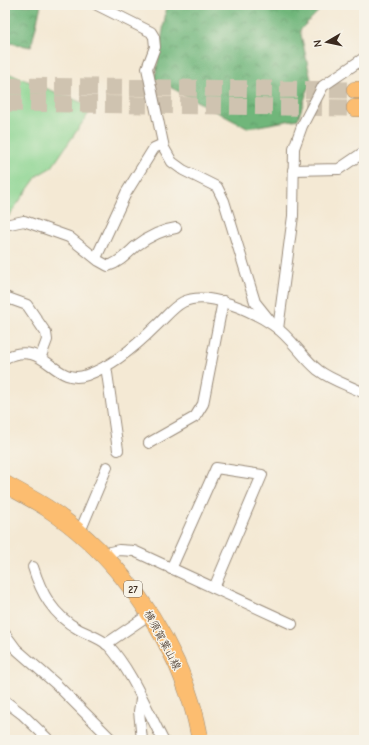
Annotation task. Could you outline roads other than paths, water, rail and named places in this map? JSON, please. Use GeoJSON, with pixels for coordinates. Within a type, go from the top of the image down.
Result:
{"type":"FeatureCollection","features":[{"type":"Feature","properties":{"kind":"main road","name":"横須賀葉山線"},"geometry":{"type":"LineString","coordinates":[[5,484],[48,509],[79,534],[101,554],[138,594],[168,644],[188,692],[200,740]]}},
{"type":"Feature","properties":{"kind":"street"},"geometry":{"type":"LineString","coordinates":[[96,5],[151,32],[154,38],[155,48],[147,68],[163,144],[172,162],[183,170],[217,187],[224,201],[255,302],[276,327],[319,371],[364,393]]}},
{"type":"Feature","properties":{"kind":"street"},"geometry":{"type":"LineString","coordinates":[[276,327],[293,216],[294,148],[302,126],[323,86],[364,58]]}},
{"type":"Feature","properties":{"kind":"street"},"geometry":{"type":"LineString","coordinates":[[96,258],[126,193],[154,148],[163,144]]}},
{"type":"Feature","properties":{"kind":"street"},"geometry":{"type":"LineString","coordinates":[[293,170],[339,169],[364,152]]}},
{"type":"Feature","properties":{"kind":"street"},"geometry":{"type":"LineString","coordinates":[[5,225],[24,221],[69,237],[108,266],[116,264],[138,245],[162,230],[176,228]]}},
{"type":"Feature","properties":{"kind":"street"},"geometry":{"type":"LineString","coordinates":[[5,297],[27,305],[46,333],[47,340],[41,356]]}},
{"type":"Feature","properties":{"kind":"street"},"geometry":{"type":"LineString","coordinates":[[5,358],[19,353],[31,353],[41,356],[58,371],[68,376],[82,376],[106,366],[146,336],[182,302],[197,298],[222,301],[276,327]]}},
{"type":"Feature","properties":{"kind":"street"},"geometry":{"type":"LineString","coordinates":[[148,443],[195,417],[203,404],[222,301]]}},
{"type":"Feature","properties":{"kind":"street"},"geometry":{"type":"LineString","coordinates":[[106,366],[118,450]]}},
{"type":"Feature","properties":{"kind":"street"},"geometry":{"type":"LineString","coordinates":[[79,534],[107,467]]}},
{"type":"Feature","properties":{"kind":"street"},"geometry":{"type":"LineString","coordinates":[[171,569],[216,468],[262,475],[214,588]]}},
{"type":"Feature","properties":{"kind":"street"},"geometry":{"type":"LineString","coordinates":[[101,554],[119,550],[134,552],[292,624]]}},
{"type":"Feature","properties":{"kind":"street"},"geometry":{"type":"LineString","coordinates":[[33,567],[39,587],[50,606],[77,628],[106,644],[124,664],[163,740]]}},
{"type":"Feature","properties":{"kind":"street"},"geometry":{"type":"LineString","coordinates":[[106,644],[150,614]]}},
{"type":"Feature","properties":{"kind":"street"},"geometry":{"type":"LineString","coordinates":[[5,634],[16,649],[56,684],[112,740]]}},
{"type":"Feature","properties":{"kind":"street"},"geometry":{"type":"LineString","coordinates":[[141,699],[139,710],[142,740]]}},
{"type":"Feature","properties":{"kind":"street"},"geometry":{"type":"LineString","coordinates":[[5,701],[22,714],[49,740]]}},
{"type":"Feature","properties":{"kind":"tunnel"},"geometry":{"type":"LineString","coordinates":[[5,86],[355,90]]}},
{"type":"Feature","properties":{"kind":"tunnel"},"geometry":{"type":"LineString","coordinates":[[5,103],[355,108]]}}]}
